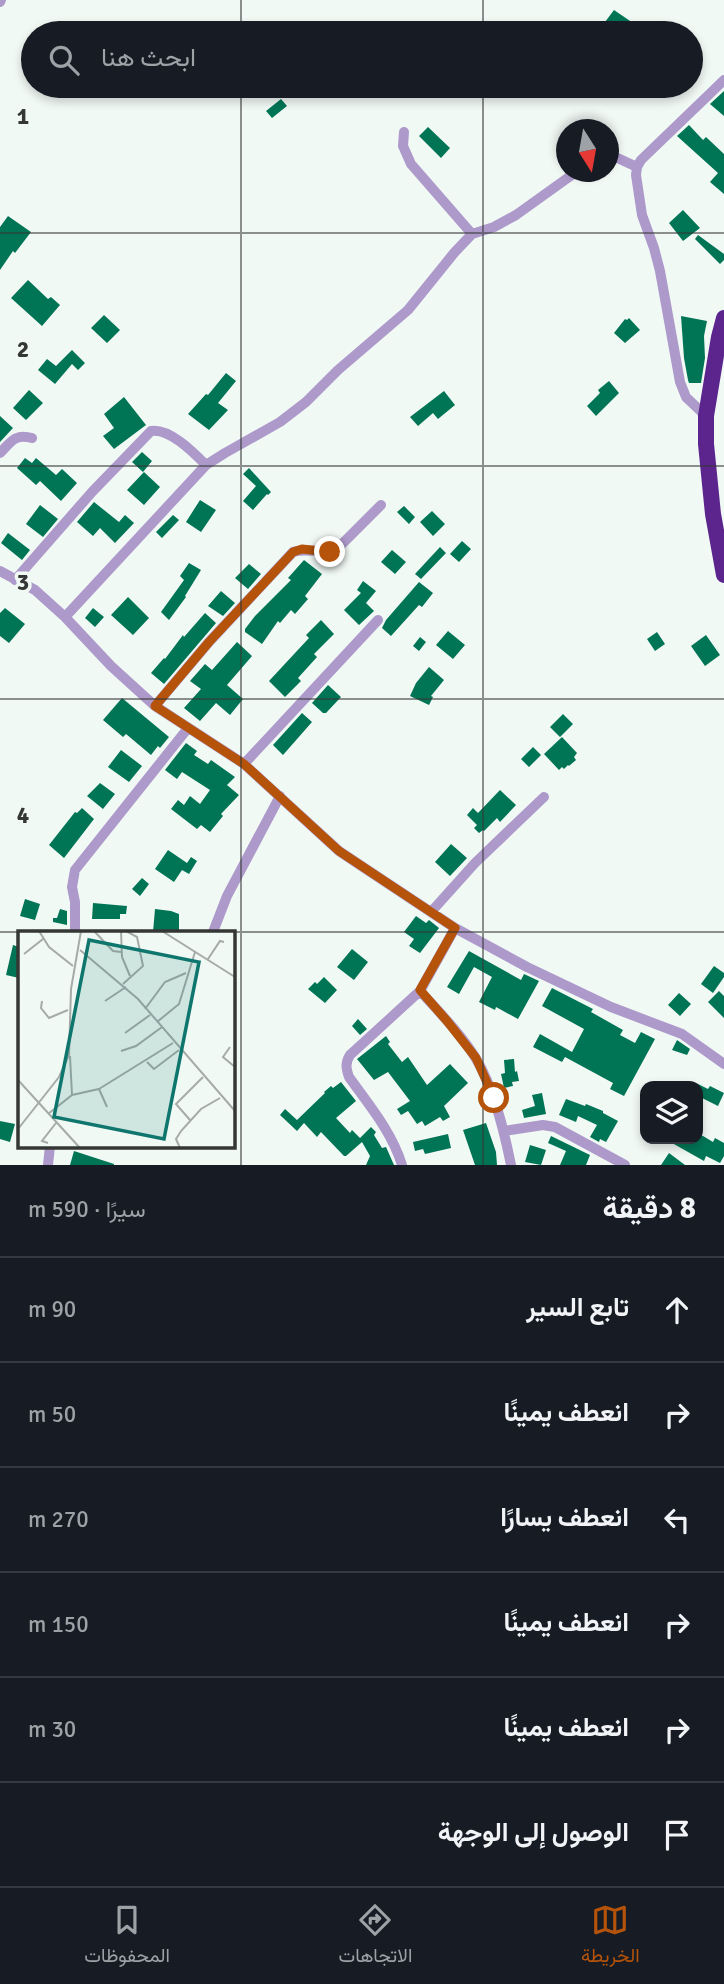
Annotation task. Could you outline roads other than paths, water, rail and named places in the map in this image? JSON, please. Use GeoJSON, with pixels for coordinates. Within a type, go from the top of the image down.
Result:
{"type":"FeatureCollection","features":[{"type":"Feature","properties":{"kind":"highway"},"geometry":{"type":"LineString","coordinates":[[724,318],[706,416],[713,514],[724,575]]}},
{"type":"Feature","properties":{"kind":"street"},"geometry":{"type":"LineString","coordinates":[[706,416],[686,397],[680,382],[660,271],[642,215],[636,175],[637,167],[649,151],[724,80]]}},
{"type":"Feature","properties":{"kind":"street"},"geometry":{"type":"LineString","coordinates":[[404,132],[403,146],[411,164],[472,234]]}},
{"type":"Feature","properties":{"kind":"street"},"geometry":{"type":"LineString","coordinates":[[619,160],[637,167]]}},
{"type":"Feature","properties":{"kind":"street"},"geometry":{"type":"LineString","coordinates":[[65,617],[206,465],[280,422],[306,402],[338,370],[408,310],[472,234],[494,227],[516,215],[562,182]]}},
{"type":"Feature","properties":{"kind":"street"},"geometry":{"type":"LineString","coordinates":[[15,580],[92,492],[151,432],[157,430],[185,445],[206,465]]}},
{"type":"Feature","properties":{"kind":"street"},"geometry":{"type":"LineString","coordinates":[[0,453],[15,438],[22,435],[32,439]]}},
{"type":"Feature","properties":{"kind":"street"},"geometry":{"type":"LineString","coordinates":[[155,706],[209,642],[293,552],[302,549],[330,552],[337,550],[381,505]]}},
{"type":"Feature","properties":{"kind":"street"},"geometry":{"type":"LineString","coordinates":[[0,571],[35,590],[155,706],[244,764],[339,851],[455,928],[580,993],[682,1034],[724,1064]]}},
{"type":"Feature","properties":{"kind":"street"},"geometry":{"type":"LineString","coordinates":[[244,764],[378,620]]}},
{"type":"Feature","properties":{"kind":"street"},"geometry":{"type":"LineString","coordinates":[[75,931],[72,887],[75,870],[188,728]]}},
{"type":"Feature","properties":{"kind":"street"},"geometry":{"type":"LineString","coordinates":[[214,931],[228,896],[280,796]]}},
{"type":"Feature","properties":{"kind":"street"},"geometry":{"type":"LineString","coordinates":[[432,912],[475,863],[544,797]]}},
{"type":"Feature","properties":{"kind":"street"},"geometry":{"type":"LineString","coordinates":[[402,1165],[386,1128],[349,1077],[347,1060],[420,990],[455,928]]}},
{"type":"Feature","properties":{"kind":"street"},"geometry":{"type":"LineString","coordinates":[[420,990],[476,1058],[494,1098],[511,1165]]}},
{"type":"Feature","properties":{"kind":"street"},"geometry":{"type":"LineString","coordinates":[[504,1130],[543,1125],[555,1127],[625,1165]]}}]}
